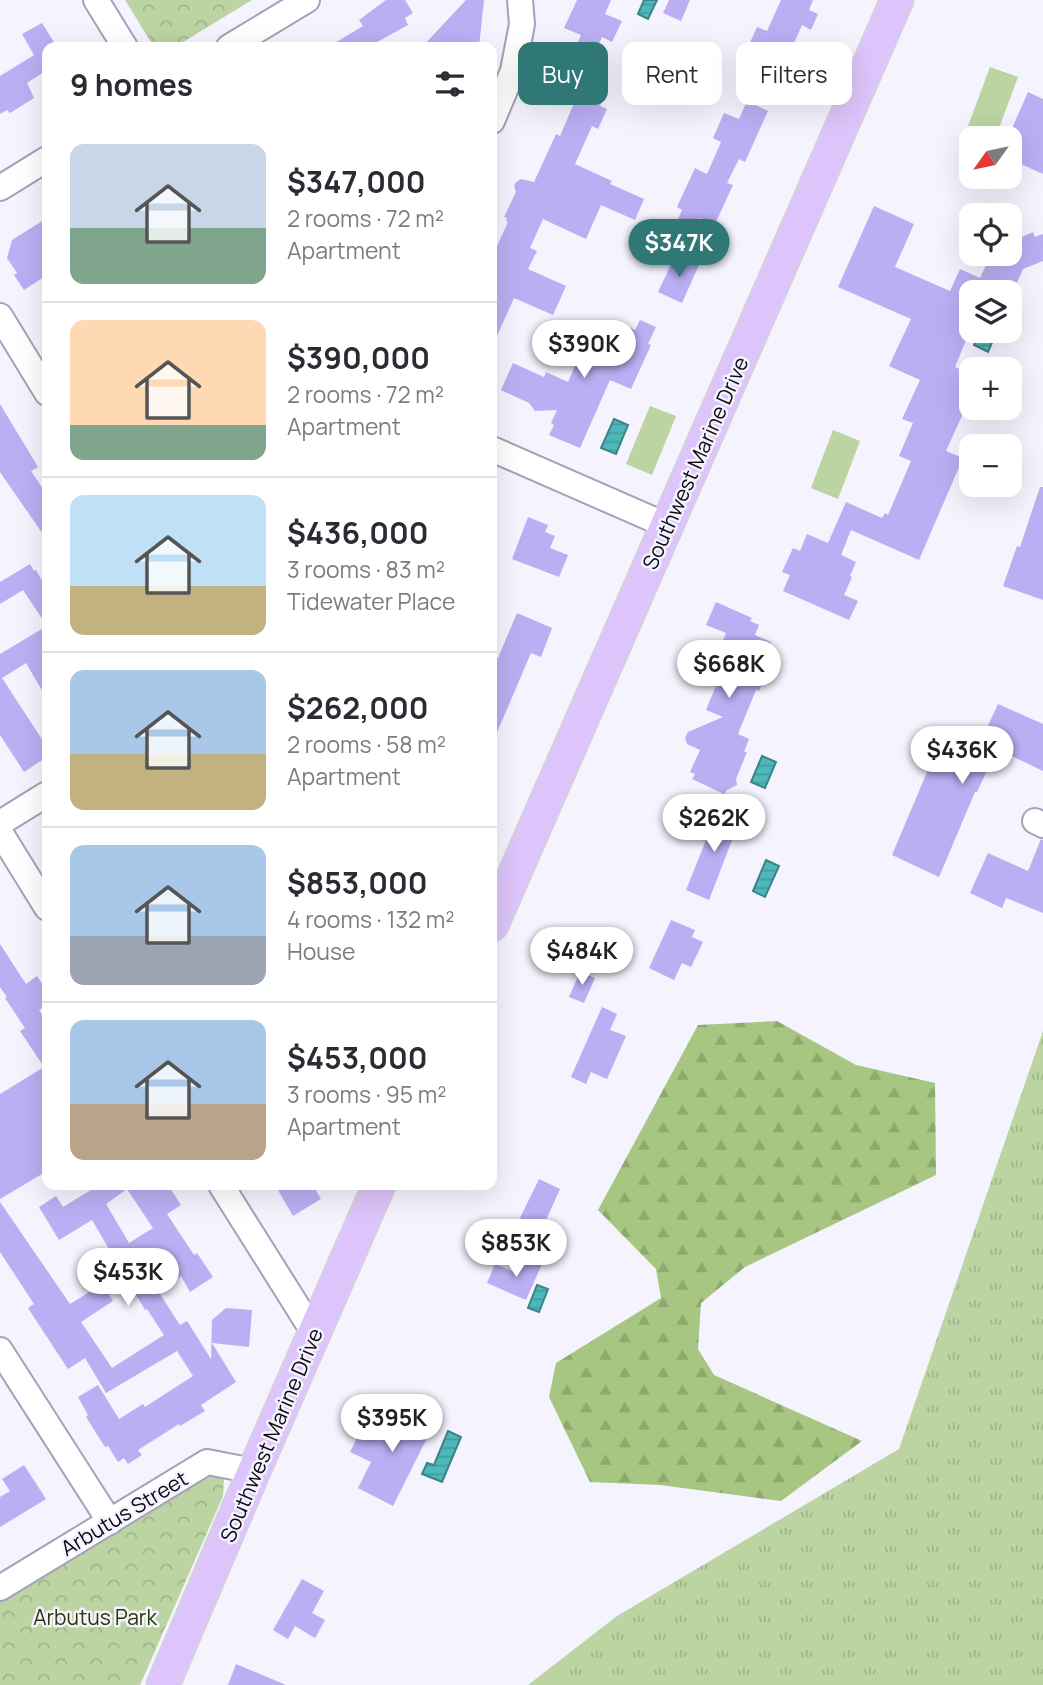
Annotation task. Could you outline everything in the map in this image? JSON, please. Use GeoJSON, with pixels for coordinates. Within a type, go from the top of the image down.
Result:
{"type":"FeatureCollection","features":[{"type":"Feature","properties":{"kind":"main road","name":"Southwest Marine Drive"},"geometry":{"type":"LineString","coordinates":[[497,914],[897,0]]}},
{"type":"Feature","properties":{"kind":"main road","name":"Southwest Marine Drive"},"geometry":{"type":"LineString","coordinates":[[163,1685],[377,1190]]}},
{"type":"Feature","properties":{"kind":"street"},"geometry":{"type":"LineString","coordinates":[[96,0],[122,42]]}},
{"type":"Feature","properties":{"kind":"street"},"geometry":{"type":"LineString","coordinates":[[237,42],[307,0]]}},
{"type":"Feature","properties":{"kind":"street"},"geometry":{"type":"LineString","coordinates":[[497,109],[513,71],[522,24],[520,0]]}},
{"type":"Feature","properties":{"kind":"street"},"geometry":{"type":"LineString","coordinates":[[0,188],[42,162]]}},
{"type":"Feature","properties":{"kind":"street"},"geometry":{"type":"LineString","coordinates":[[0,316],[42,385]]}},
{"type":"Feature","properties":{"kind":"street"},"geometry":{"type":"LineString","coordinates":[[497,451],[668,526]]}},
{"type":"Feature","properties":{"kind":"street"},"geometry":{"type":"LineString","coordinates":[[0,823],[42,797]]}},
{"type":"Feature","properties":{"kind":"street"},"geometry":{"type":"LineString","coordinates":[[0,832],[42,900]]}},
{"type":"Feature","properties":{"kind":"street"},"geometry":{"type":"LineString","coordinates":[[224,1190],[314,1333]]}},
{"type":"Feature","properties":{"kind":"street"},"geometry":{"type":"LineString","coordinates":[[0,1350],[110,1522]]}},
{"type":"Feature","properties":{"kind":"street","name":"Arbutus Street"},"geometry":{"type":"LineString","coordinates":[[0,1588],[207,1462],[254,1471]]}},
{"type":"Feature","properties":{"kind":"green space"},"geometry":{"type":"Polygon","coordinates":[[[125,0],[252,0],[183,42],[151,42],[125,0]]]}},
{"type":"Feature","properties":{"kind":"green space"},"geometry":{"type":"Polygon","coordinates":[[[990,67],[1018,77],[1000,126],[968,126],[990,67]]]}},
{"type":"Feature","properties":{"kind":"green space"},"geometry":{"type":"Polygon","coordinates":[[[650,406],[676,416],[652,475],[626,464],[650,406]]]}},
{"type":"Feature","properties":{"kind":"green space"},"geometry":{"type":"Polygon","coordinates":[[[833,430],[860,441],[838,499],[811,488],[833,430]]]}},
{"type":"Feature","properties":{"kind":"green space"},"geometry":{"type":"Polygon","coordinates":[[[777,1021],[856,1065],[935,1083],[936,1175],[745,1267],[701,1303],[698,1349],[714,1375],[862,1441],[781,1501],[660,1485],[590,1482],[549,1397],[556,1363],[661,1298],[656,1269],[598,1210],[698,1025],[777,1021]]]}},
{"type":"Feature","properties":{"kind":"green space"},"geometry":{"type":"Polygon","coordinates":[[[1043,1031],[1043,1685],[528,1685],[617,1616],[899,1449],[1043,1031]]]}},
{"type":"Feature","properties":{"kind":"green space","name":"Arbutus Park"},"geometry":{"type":"Polygon","coordinates":[[[217,1471],[224,1480],[223,1496],[140,1685],[0,1685],[0,1597],[205,1472],[217,1471]]]}},
{"type":"Feature","properties":{"kind":"water"},"geometry":{"type":"Polygon","coordinates":[[[644,0],[657,0],[648,19],[638,14],[644,0]]]}},
{"type":"Feature","properties":{"kind":"water"},"geometry":{"type":"Polygon","coordinates":[[[975,343],[992,343],[988,352],[974,345],[975,343]]]}},
{"type":"Feature","properties":{"kind":"water"},"geometry":{"type":"Polygon","coordinates":[[[614,419],[628,425],[616,454],[601,448],[614,419]]]}},
{"type":"Feature","properties":{"kind":"water"},"geometry":{"type":"Polygon","coordinates":[[[762,756],[776,762],[765,788],[751,782],[762,756]]]}},
{"type":"Feature","properties":{"kind":"water"},"geometry":{"type":"Polygon","coordinates":[[[766,860],[779,866],[765,897],[753,891],[766,860]]]}},
{"type":"Feature","properties":{"kind":"water"},"geometry":{"type":"Polygon","coordinates":[[[537,1285],[548,1289],[539,1312],[528,1308],[537,1285]]]}},
{"type":"Feature","properties":{"kind":"water"},"geometry":{"type":"Polygon","coordinates":[[[448,1431],[461,1437],[442,1482],[422,1474],[427,1463],[434,1465],[448,1431]]]}},
{"type":"Feature","properties":{"kind":"building"},"geometry":{"type":"Polygon","coordinates":[[[386,0],[405,0],[413,13],[405,18],[408,25],[377,42],[336,42],[363,26],[359,20],[386,0]]]}},
{"type":"Feature","properties":{"kind":"building"},"geometry":{"type":"Polygon","coordinates":[[[466,0],[484,0],[480,42],[427,42],[466,0]]]}},
{"type":"Feature","properties":{"kind":"building"},"geometry":{"type":"Polygon","coordinates":[[[577,0],[611,0],[605,14],[622,21],[612,42],[602,37],[600,42],[578,42],[581,35],[564,28],[577,0]]]}},
{"type":"Feature","properties":{"kind":"building"},"geometry":{"type":"Polygon","coordinates":[[[669,0],[690,0],[681,21],[663,13],[669,0]]]}},
{"type":"Feature","properties":{"kind":"building"},"geometry":{"type":"Polygon","coordinates":[[[781,0],[813,0],[809,10],[818,14],[811,30],[802,25],[794,42],[750,42],[757,27],[767,31],[781,0]]]}},
{"type":"Feature","properties":{"kind":"building"},"geometry":{"type":"Polygon","coordinates":[[[42,23],[54,42],[42,42],[42,73],[27,83],[34,98],[10,113],[7,110],[0,114],[0,76],[34,55],[22,34],[42,23]]]}},
{"type":"Feature","properties":{"kind":"building"},"geometry":{"type":"Polygon","coordinates":[[[1028,92],[1043,99],[1043,174],[1022,164],[1022,126],[1013,126],[1028,92]]]}},
{"type":"Feature","properties":{"kind":"building"},"geometry":{"type":"Polygon","coordinates":[[[573,105],[600,105],[607,109],[598,129],[592,126],[575,164],[644,199],[635,220],[601,205],[586,239],[543,219],[530,248],[537,251],[528,269],[566,286],[553,315],[514,298],[497,336],[497,246],[508,222],[504,217],[516,192],[516,182],[521,179],[534,182],[556,134],[560,136],[573,105]]]}},
{"type":"Feature","properties":{"kind":"building"},"geometry":{"type":"Polygon","coordinates":[[[745,105],[755,105],[768,111],[745,162],[739,159],[727,183],[733,185],[715,224],[700,218],[691,239],[673,231],[682,210],[677,207],[695,168],[707,174],[721,142],[713,138],[724,113],[739,119],[745,105]]]}},
{"type":"Feature","properties":{"kind":"building"},"geometry":{"type":"Polygon","coordinates":[[[874,206],[914,224],[895,267],[950,291],[960,269],[980,278],[986,266],[1022,266],[1022,237],[1033,232],[1035,237],[1043,234],[1043,261],[1023,269],[1018,280],[959,280],[959,343],[965,343],[955,367],[959,369],[960,420],[946,451],[959,456],[959,467],[919,560],[851,530],[841,555],[856,562],[844,595],[858,601],[849,620],[783,591],[790,575],[782,572],[793,548],[800,551],[807,534],[828,543],[846,502],[882,518],[885,513],[888,515],[911,461],[899,456],[913,423],[902,419],[920,380],[889,366],[911,319],[838,287],[874,206]]]}},
{"type":"Feature","properties":{"kind":"building"},"geometry":{"type":"Polygon","coordinates":[[[42,221],[42,278],[24,290],[7,258],[12,240],[42,221]]]}},
{"type":"Feature","properties":{"kind":"building"},"geometry":{"type":"Polygon","coordinates":[[[676,254],[699,265],[682,303],[658,292],[676,254]]]}},
{"type":"Feature","properties":{"kind":"building"},"geometry":{"type":"Polygon","coordinates":[[[640,320],[656,327],[631,389],[610,380],[580,448],[549,435],[557,410],[535,411],[529,403],[501,390],[513,363],[544,377],[546,372],[568,382],[588,336],[597,340],[605,331],[611,334],[617,321],[635,330],[640,320]]]}},
{"type":"Feature","properties":{"kind":"building"},"geometry":{"type":"Polygon","coordinates":[[[0,404],[38,467],[31,471],[42,488],[42,533],[0,472],[0,404]]]}},
{"type":"Feature","properties":{"kind":"building"},"geometry":{"type":"Polygon","coordinates":[[[1040,487],[1043,487],[1043,600],[1003,586],[1017,546],[1020,547],[1040,487]]]}},
{"type":"Feature","properties":{"kind":"building"},"geometry":{"type":"Polygon","coordinates":[[[528,517],[548,525],[545,532],[555,536],[550,548],[568,555],[559,577],[512,559],[528,517]]]}},
{"type":"Feature","properties":{"kind":"building"},"geometry":{"type":"Polygon","coordinates":[[[30,564],[42,580],[42,618],[23,590],[0,604],[0,582],[30,564]]]}},
{"type":"Feature","properties":{"kind":"building"},"geometry":{"type":"Polygon","coordinates":[[[716,602],[752,618],[750,621],[759,625],[755,635],[771,642],[759,670],[767,673],[759,691],[756,690],[738,734],[749,739],[744,752],[747,752],[736,779],[737,785],[724,794],[692,779],[695,774],[690,772],[700,750],[687,744],[685,738],[688,732],[723,717],[706,710],[720,676],[710,671],[726,633],[706,625],[716,602]]]}},
{"type":"Feature","properties":{"kind":"building"},"geometry":{"type":"Polygon","coordinates":[[[517,613],[552,628],[541,657],[531,653],[497,732],[497,658],[517,613]]]}},
{"type":"Feature","properties":{"kind":"building"},"geometry":{"type":"Polygon","coordinates":[[[42,629],[42,690],[26,663],[2,678],[42,739],[42,760],[24,772],[0,735],[0,654],[42,629]]]}},
{"type":"Feature","properties":{"kind":"building"},"geometry":{"type":"Polygon","coordinates":[[[998,704],[1043,724],[1043,771],[997,749],[975,792],[939,877],[892,855],[944,732],[978,747],[998,704]]]}},
{"type":"Feature","properties":{"kind":"building"},"geometry":{"type":"Polygon","coordinates":[[[719,808],[741,817],[709,900],[686,890],[719,808]]]}},
{"type":"Feature","properties":{"kind":"building"},"geometry":{"type":"Polygon","coordinates":[[[1041,839],[1043,913],[1006,898],[1002,908],[970,893],[988,853],[1028,871],[1041,839]]]}},
{"type":"Feature","properties":{"kind":"building"},"geometry":{"type":"Polygon","coordinates":[[[671,920],[695,930],[692,937],[703,942],[691,967],[682,963],[674,980],[649,968],[671,920]]]}},
{"type":"Feature","properties":{"kind":"building"},"geometry":{"type":"Polygon","coordinates":[[[0,944],[26,984],[37,976],[42,984],[42,1008],[39,1010],[42,1015],[42,1064],[20,1031],[25,1028],[0,987],[0,944]]]}},
{"type":"Feature","properties":{"kind":"building"},"geometry":{"type":"Polygon","coordinates":[[[580,972],[595,978],[584,1003],[569,997],[580,972]]]}},
{"type":"Feature","properties":{"kind":"building"},"geometry":{"type":"Polygon","coordinates":[[[602,1007],[617,1014],[610,1030],[626,1036],[607,1079],[591,1072],[586,1084],[571,1077],[602,1007]]]}},
{"type":"Feature","properties":{"kind":"building"},"geometry":{"type":"Polygon","coordinates":[[[42,1068],[42,1174],[0,1199],[0,1094],[42,1068]]]}},
{"type":"Feature","properties":{"kind":"building"},"geometry":{"type":"Polygon","coordinates":[[[539,1179],[560,1189],[542,1229],[520,1218],[539,1179]]]}},
{"type":"Feature","properties":{"kind":"building"},"geometry":{"type":"Polygon","coordinates":[[[91,1190],[126,1190],[106,1204],[129,1243],[153,1228],[128,1190],[171,1190],[181,1205],[167,1214],[194,1255],[197,1253],[213,1277],[190,1292],[181,1276],[158,1291],[180,1325],[187,1321],[211,1359],[212,1320],[226,1308],[252,1310],[249,1347],[212,1343],[236,1382],[201,1405],[205,1411],[138,1450],[142,1455],[128,1464],[124,1458],[118,1462],[108,1446],[105,1447],[86,1417],[88,1415],[78,1397],[98,1385],[119,1419],[143,1404],[145,1407],[193,1376],[177,1351],[106,1393],[85,1358],[68,1369],[28,1308],[34,1304],[0,1252],[0,1202],[70,1304],[102,1284],[113,1301],[81,1322],[112,1368],[164,1335],[147,1309],[145,1310],[92,1220],[59,1240],[39,1207],[56,1196],[63,1207],[91,1190]]]}},
{"type":"Feature","properties":{"kind":"building"},"geometry":{"type":"Polygon","coordinates":[[[278,1190],[316,1190],[321,1199],[293,1216],[278,1190]]]}},
{"type":"Feature","properties":{"kind":"building"},"geometry":{"type":"Polygon","coordinates":[[[526,1258],[542,1264],[526,1300],[487,1283],[495,1264],[519,1274],[526,1258]]]}},
{"type":"Feature","properties":{"kind":"building"},"geometry":{"type":"Polygon","coordinates":[[[400,1404],[435,1422],[393,1506],[358,1488],[371,1462],[350,1452],[362,1428],[383,1438],[400,1404]]]}},
{"type":"Feature","properties":{"kind":"building"},"geometry":{"type":"Polygon","coordinates":[[[24,1465],[46,1499],[0,1527],[0,1497],[10,1491],[2,1479],[24,1465]]]}},
{"type":"Feature","properties":{"kind":"building"},"geometry":{"type":"Polygon","coordinates":[[[302,1579],[324,1591],[312,1613],[325,1620],[315,1638],[295,1626],[288,1639],[273,1630],[302,1579]]]}},
{"type":"Feature","properties":{"kind":"building"},"geometry":{"type":"Polygon","coordinates":[[[236,1664],[286,1685],[228,1685],[236,1664]]]}}]}
